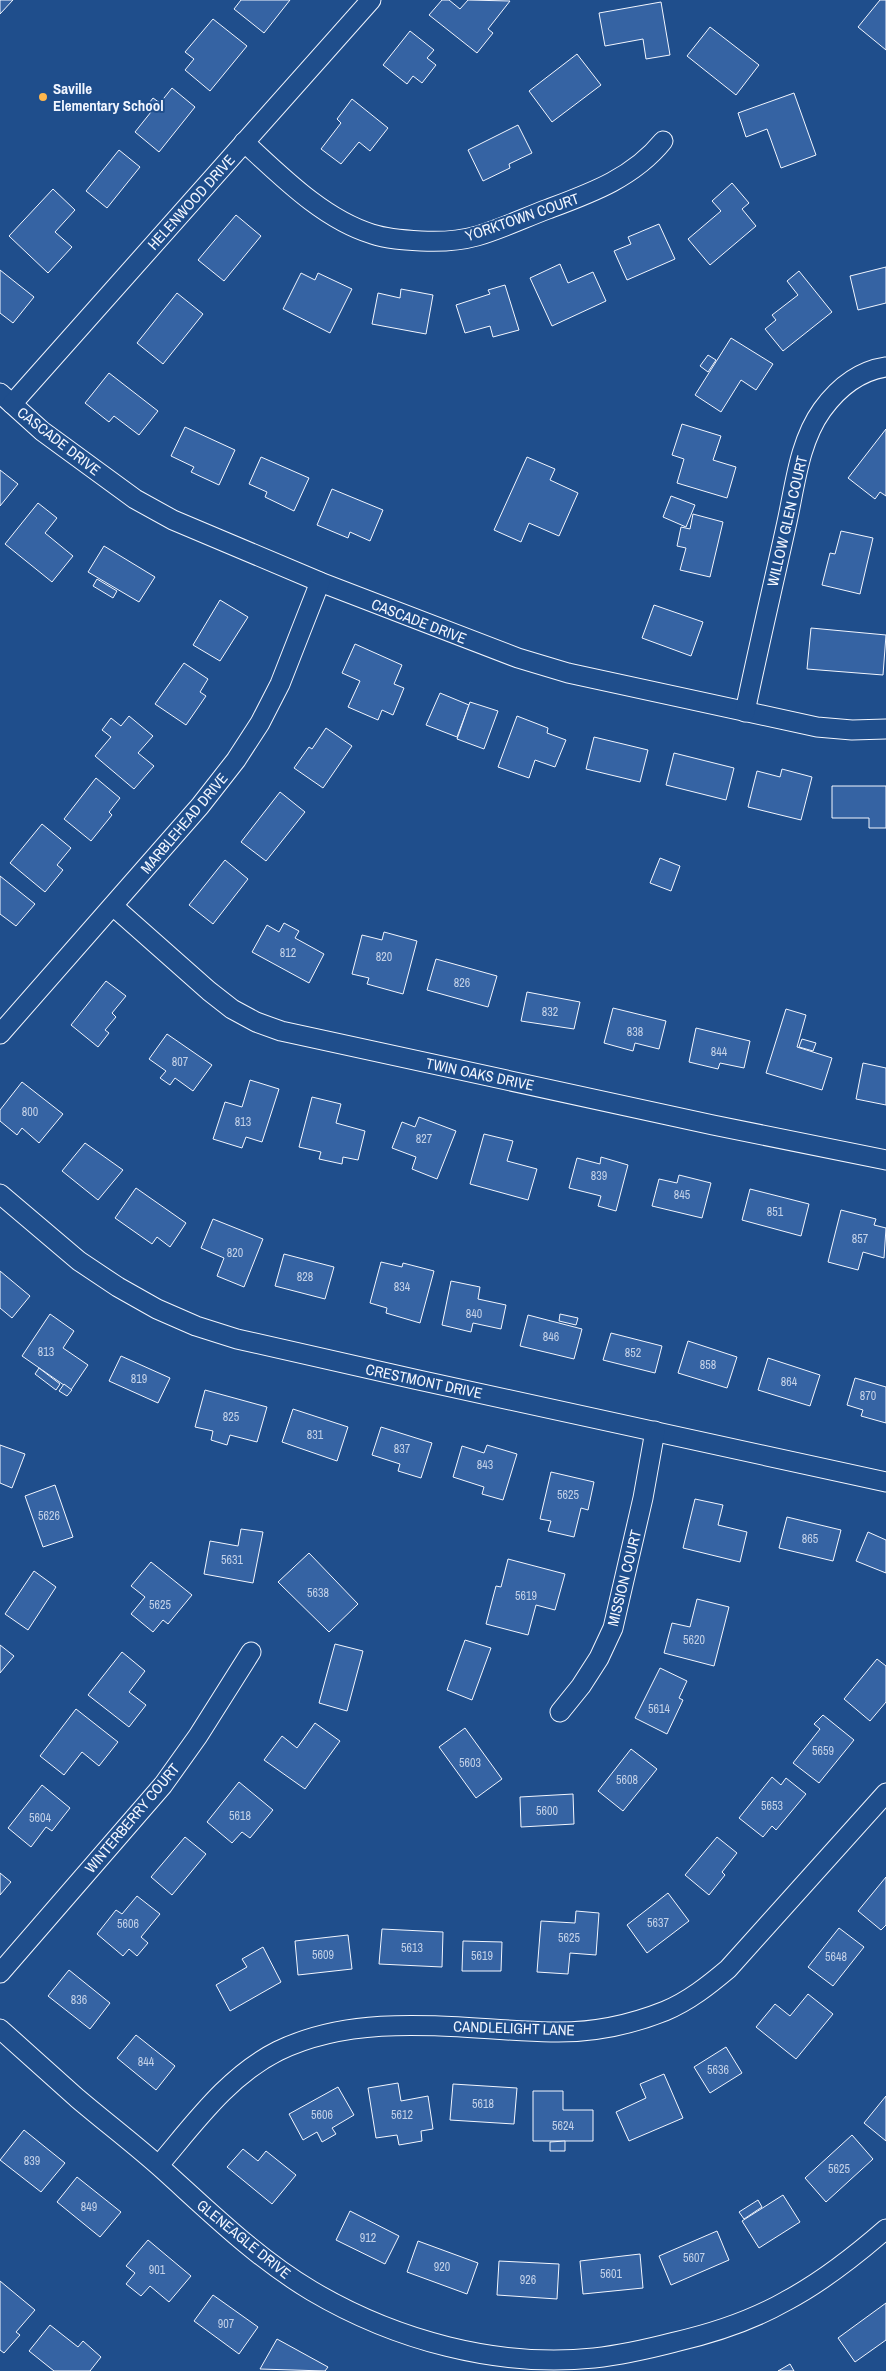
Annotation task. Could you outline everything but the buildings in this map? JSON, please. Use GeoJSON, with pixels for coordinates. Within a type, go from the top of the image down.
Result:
{"type":"FeatureCollection","features":[{"type":"Feature","properties":{"kind":"street","name":"HELENWOOD DRIVE"},"geometry":{"type":"LineString","coordinates":[[6,398],[244,142],[371,0]]}},
{"type":"Feature","properties":{"kind":"street","name":"YORKTOWN COURT"},"geometry":{"type":"LineString","coordinates":[[244,142],[297,190],[326,211],[358,228],[372,234],[401,240],[441,242],[476,236],[594,192],[630,173],[652,154],[663,141]]}},
{"type":"Feature","properties":{"kind":"street","name":"WILLOW GLEN COURT"},"geometry":{"type":"LineString","coordinates":[[744,712],[795,479],[810,430],[821,411],[835,394],[857,376],[886,366]]}},
{"type":"Feature","properties":{"kind":"street","name":"CASCADE DRIVE"},"geometry":{"type":"LineString","coordinates":[[6,398],[42,431],[135,499],[173,520],[320,582],[518,658],[568,673],[817,727],[852,730],[886,729]]}},
{"type":"Feature","properties":{"kind":"street","name":"MARBLEHEAD DRIVE"},"geometry":{"type":"LineString","coordinates":[[0,1034],[200,806],[241,752],[260,723],[280,684],[320,582]]}},
{"type":"Feature","properties":{"kind":"street","name":"TWIN OAKS DRIVE"},"geometry":{"type":"LineString","coordinates":[[113,906],[232,1009],[256,1022],[282,1031],[713,1125],[886,1160]]}},
{"type":"Feature","properties":{"kind":"street","name":"CRESTMONT DRIVE"},"geometry":{"type":"LineString","coordinates":[[0,1194],[79,1262],[156,1309],[196,1326],[246,1341],[886,1482]]}},
{"type":"Feature","properties":{"kind":"street","name":"MISSION COURT"},"geometry":{"type":"LineString","coordinates":[[560,1712],[582,1686],[599,1658],[613,1628],[639,1516],[655,1431]]}},
{"type":"Feature","properties":{"kind":"street","name":"WINTERBERRY COURT"},"geometry":{"type":"LineString","coordinates":[[0,1973],[162,1785],[198,1736],[251,1652]]}},
{"type":"Feature","properties":{"kind":"street","name":"CANDLELIGHT LANE"},"geometry":{"type":"LineString","coordinates":[[159,2166],[220,2094],[243,2074],[277,2052],[299,2042],[336,2033],[401,2025],[479,2027],[552,2032],[587,2030],[623,2024],[666,2010],[703,1989],[728,1969],[886,1793]]}},
{"type":"Feature","properties":{"kind":"street","name":"GLENEAGLE DRIVE"},"geometry":{"type":"LineString","coordinates":[[0,2029],[159,2166],[230,2231],[273,2266],[313,2291],[355,2313],[419,2338],[481,2354],[566,2366],[636,2352],[709,2334],[748,2320],[786,2302],[821,2280],[886,2229]]}},
{"type":"Feature","properties":{"kind":"place","name":"Saville Elementary School"},"geometry":{"type":"Point","coordinates":[43,97]}}]}
